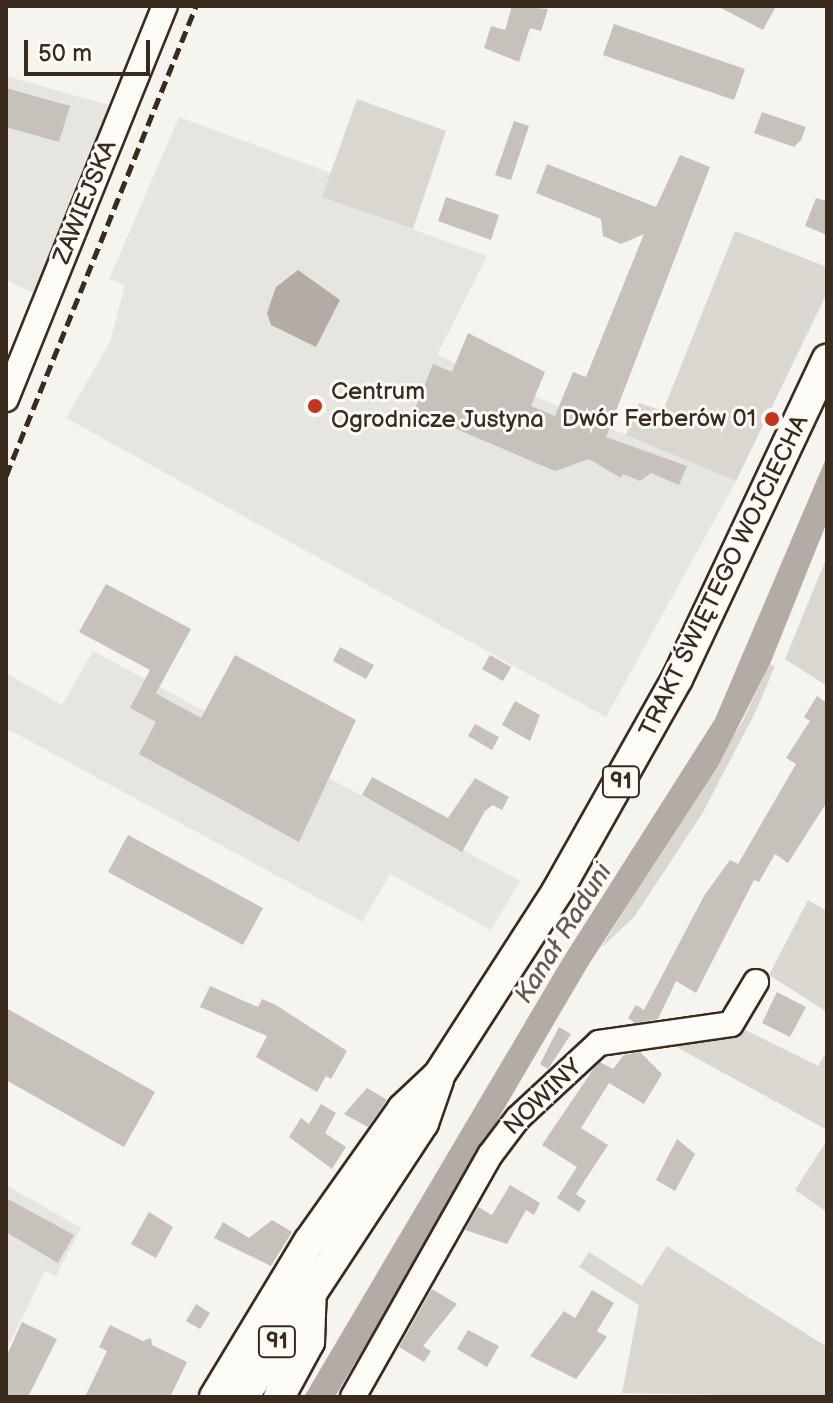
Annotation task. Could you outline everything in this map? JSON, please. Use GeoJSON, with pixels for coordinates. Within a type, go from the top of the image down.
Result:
{"type":"FeatureCollection","features":[{"type":"Feature","properties":{"kind":"main road","name":"TRAKT ŚWIĘTEGO WOJCIECHA"},"geometry":{"type":"LineString","coordinates":[[215,1397],[309,1242],[403,1109],[439,1075],[504,980],[648,733],[827,360]]}},
{"type":"Feature","properties":{"kind":"main road","name":"TRAKT ŚWIĘTEGO WOJCIECHA"},"geometry":{"type":"LineString","coordinates":[[243,1397],[423,1123],[439,1075]]}},
{"type":"Feature","properties":{"kind":"main road"},"geometry":{"type":"LineString","coordinates":[[279,1397],[309,1342],[312,1288],[309,1242]]}},
{"type":"Feature","properties":{"kind":"street","name":"ZAWIEJSKA"},"geometry":{"type":"LineString","coordinates":[[6,399],[165,6]]}},
{"type":"Feature","properties":{"kind":"street","name":"NOWINY"},"geometry":{"type":"LineString","coordinates":[[353,1397],[490,1155],[518,1118],[599,1043],[731,1024],[756,982]]}},
{"type":"Feature","properties":{"kind":"shaded area"},"geometry":{"type":"Polygon","coordinates":[[[6,76],[115,107],[37,295],[6,280],[6,76]]]}},
{"type":"Feature","properties":{"kind":"shaded area"},"geometry":{"type":"Polygon","coordinates":[[[357,99],[446,131],[413,229],[322,197],[357,99]]]}},
{"type":"Feature","properties":{"kind":"shaded area","name":"Centrum Ogrodnicze Justyna"},"geometry":{"type":"Polygon","coordinates":[[[179,117],[331,173],[323,197],[487,256],[437,355],[736,481],[606,717],[66,418],[110,342],[125,285],[109,279],[179,117]]]}},
{"type":"Feature","properties":{"kind":"shaded area"},"geometry":{"type":"Polygon","coordinates":[[[735,231],[827,267],[827,293],[736,481],[626,435],[639,403],[663,411],[735,231]]]}},
{"type":"Feature","properties":{"kind":"shaded area"},"geometry":{"type":"Polygon","coordinates":[[[298,270],[340,300],[316,347],[271,325],[267,313],[276,287],[298,270]]]}},
{"type":"Feature","properties":{"kind":"shaded area"},"geometry":{"type":"Polygon","coordinates":[[[827,456],[827,522],[770,664],[718,766],[589,964],[335,1397],[304,1397],[562,960],[715,719],[827,456]]]}},
{"type":"Feature","properties":{"kind":"shaded area"},"geometry":{"type":"Polygon","coordinates":[[[827,557],[827,686],[785,659],[827,557]]]}},
{"type":"Feature","properties":{"kind":"shaded area"},"geometry":{"type":"Polygon","coordinates":[[[93,651],[520,881],[491,930],[390,874],[362,922],[6,728],[6,673],[62,705],[93,651]]]}},
{"type":"Feature","properties":{"kind":"shaded area"},"geometry":{"type":"Polygon","coordinates":[[[770,664],[775,666],[757,709],[702,814],[634,917],[601,948],[742,722],[770,664]]]}},
{"type":"Feature","properties":{"kind":"shaded area"},"geometry":{"type":"Polygon","coordinates":[[[808,900],[827,911],[827,1012],[769,975],[808,900]]]}},
{"type":"Feature","properties":{"kind":"shaded area"},"geometry":{"type":"Polygon","coordinates":[[[743,1029],[818,1066],[827,1051],[827,1130],[664,1040],[743,1029]]]}},
{"type":"Feature","properties":{"kind":"shaded area"},"geometry":{"type":"Polygon","coordinates":[[[827,1140],[827,1212],[795,1190],[827,1140]]]}},
{"type":"Feature","properties":{"kind":"shaded area"},"geometry":{"type":"Polygon","coordinates":[[[6,1185],[81,1228],[56,1276],[45,1271],[6,1351],[6,1185]]]}},
{"type":"Feature","properties":{"kind":"shaded area"},"geometry":{"type":"Polygon","coordinates":[[[667,1246],[827,1347],[827,1397],[622,1393],[639,1305],[579,1267],[589,1252],[642,1286],[667,1246]]]}},
{"type":"Feature","properties":{"kind":"building"},"geometry":{"type":"Polygon","coordinates":[[[512,6],[548,9],[541,31],[530,28],[519,62],[484,48],[491,26],[505,30],[512,6]]]}},
{"type":"Feature","properties":{"kind":"building"},"geometry":{"type":"Polygon","coordinates":[[[722,6],[776,6],[763,30],[721,8],[722,6]]]}},
{"type":"Feature","properties":{"kind":"building"},"geometry":{"type":"Polygon","coordinates":[[[614,24],[745,69],[734,100],[603,55],[614,24]]]}},
{"type":"Feature","properties":{"kind":"building"},"geometry":{"type":"Polygon","coordinates":[[[6,88],[70,106],[59,142],[6,127],[6,88]]]}},
{"type":"Feature","properties":{"kind":"building"},"geometry":{"type":"Polygon","coordinates":[[[762,112],[806,127],[801,140],[794,147],[754,133],[762,112]]]}},
{"type":"Feature","properties":{"kind":"building"},"geometry":{"type":"Polygon","coordinates":[[[514,121],[529,126],[511,180],[495,175],[514,121]]]}},
{"type":"Feature","properties":{"kind":"building"},"geometry":{"type":"Polygon","coordinates":[[[680,155],[710,167],[606,437],[687,466],[679,485],[651,473],[640,481],[623,474],[621,478],[589,459],[555,471],[414,411],[433,364],[452,372],[468,333],[545,372],[531,406],[555,416],[573,372],[586,377],[644,234],[621,244],[603,236],[601,219],[536,193],[547,164],[656,207],[680,155]]]}},
{"type":"Feature","properties":{"kind":"building"},"geometry":{"type":"Polygon","coordinates":[[[446,197],[499,215],[491,240],[438,221],[446,197]]]}},
{"type":"Feature","properties":{"kind":"building"},"geometry":{"type":"Polygon","coordinates":[[[816,198],[827,201],[827,235],[805,226],[816,198]]]}},
{"type":"Feature","properties":{"kind":"building"},"geometry":{"type":"Polygon","coordinates":[[[106,584],[191,629],[156,693],[164,698],[201,718],[235,655],[356,720],[299,842],[139,754],[156,722],[130,708],[150,670],[79,632],[106,584]]]}},
{"type":"Feature","properties":{"kind":"building"},"geometry":{"type":"Polygon","coordinates":[[[340,647],[374,665],[366,679],[333,661],[340,647]]]}},
{"type":"Feature","properties":{"kind":"building"},"geometry":{"type":"Polygon","coordinates":[[[490,655],[511,667],[503,681],[482,669],[490,655]]]}},
{"type":"Feature","properties":{"kind":"building"},"geometry":{"type":"Polygon","coordinates":[[[817,696],[827,703],[827,802],[788,863],[775,854],[759,882],[754,880],[696,993],[676,981],[658,1019],[635,1023],[628,1018],[636,1005],[644,1010],[704,896],[730,860],[738,864],[796,764],[786,758],[810,721],[804,717],[817,696]]]}},
{"type":"Feature","properties":{"kind":"building"},"geometry":{"type":"Polygon","coordinates":[[[515,701],[540,715],[530,741],[502,725],[515,701]]]}},
{"type":"Feature","properties":{"kind":"building"},"geometry":{"type":"Polygon","coordinates":[[[475,724],[499,737],[492,750],[468,736],[475,724]]]}},
{"type":"Feature","properties":{"kind":"building"},"geometry":{"type":"Polygon","coordinates":[[[372,777],[448,818],[475,778],[509,797],[502,810],[493,805],[485,811],[462,852],[362,795],[372,777]]]}},
{"type":"Feature","properties":{"kind":"building"},"geometry":{"type":"Polygon","coordinates":[[[128,835],[263,908],[243,945],[108,872],[128,835]]]}},
{"type":"Feature","properties":{"kind":"building"},"geometry":{"type":"Polygon","coordinates":[[[210,986],[258,1007],[262,999],[276,1005],[347,1051],[331,1079],[326,1076],[317,1092],[256,1057],[267,1036],[200,1007],[210,986]]]}},
{"type":"Feature","properties":{"kind":"building"},"geometry":{"type":"Polygon","coordinates":[[[777,992],[806,1007],[790,1037],[762,1023],[777,992]]]}},
{"type":"Feature","properties":{"kind":"building"},"geometry":{"type":"Polygon","coordinates":[[[6,1008],[155,1092],[124,1147],[6,1080],[6,1008]]]}},
{"type":"Feature","properties":{"kind":"building"},"geometry":{"type":"Polygon","coordinates":[[[559,1027],[571,1034],[548,1069],[540,1064],[559,1027]]]}},
{"type":"Feature","properties":{"kind":"building"},"geometry":{"type":"Polygon","coordinates":[[[640,1052],[662,1074],[644,1104],[609,1083],[581,1128],[608,1145],[576,1194],[586,1201],[579,1212],[557,1198],[577,1167],[542,1145],[600,1062],[613,1069],[624,1055],[640,1052]]]}},
{"type":"Feature","properties":{"kind":"building"},"geometry":{"type":"Polygon","coordinates":[[[367,1088],[387,1100],[368,1127],[344,1114],[367,1088]]]}},
{"type":"Feature","properties":{"kind":"building"},"geometry":{"type":"Polygon","coordinates":[[[321,1104],[336,1113],[325,1133],[346,1147],[332,1169],[289,1137],[301,1118],[309,1124],[321,1104]]]}},
{"type":"Feature","properties":{"kind":"building"},"geometry":{"type":"Polygon","coordinates":[[[677,1139],[695,1154],[675,1191],[656,1180],[677,1139]]]}},
{"type":"Feature","properties":{"kind":"building"},"geometry":{"type":"Polygon","coordinates":[[[510,1185],[540,1203],[534,1215],[526,1210],[507,1244],[465,1230],[478,1207],[492,1215],[510,1185]]]}},
{"type":"Feature","properties":{"kind":"building"},"geometry":{"type":"Polygon","coordinates":[[[6,1198],[74,1235],[58,1263],[6,1232],[6,1198]]]}},
{"type":"Feature","properties":{"kind":"building"},"geometry":{"type":"Polygon","coordinates":[[[149,1212],[173,1227],[156,1258],[131,1244],[149,1212]]]}},
{"type":"Feature","properties":{"kind":"building"},"geometry":{"type":"Polygon","coordinates":[[[272,1220],[292,1232],[271,1266],[214,1238],[223,1222],[249,1238],[272,1220]]]}},
{"type":"Feature","properties":{"kind":"building"},"geometry":{"type":"Polygon","coordinates":[[[432,1289],[457,1304],[423,1346],[431,1351],[424,1362],[399,1347],[432,1289]]]}},
{"type":"Feature","properties":{"kind":"building"},"geometry":{"type":"Polygon","coordinates":[[[592,1290],[614,1303],[597,1331],[607,1337],[576,1379],[530,1356],[564,1311],[575,1318],[592,1290]]]}},
{"type":"Feature","properties":{"kind":"building"},"geometry":{"type":"Polygon","coordinates":[[[196,1304],[210,1313],[200,1329],[186,1321],[196,1304]]]}},
{"type":"Feature","properties":{"kind":"building"},"geometry":{"type":"Polygon","coordinates":[[[22,1322],[57,1339],[28,1397],[6,1397],[6,1357],[22,1322]]]}},
{"type":"Feature","properties":{"kind":"building"},"geometry":{"type":"Polygon","coordinates":[[[110,1325],[143,1341],[151,1338],[152,1345],[187,1362],[170,1397],[85,1397],[107,1351],[99,1347],[110,1325]]]}},
{"type":"Feature","properties":{"kind":"building"},"geometry":{"type":"Polygon","coordinates":[[[468,1330],[499,1346],[487,1367],[457,1349],[468,1330]]]}},
{"type":"Feature","properties":{"kind":"railway"},"geometry":{"type":"LineString","coordinates":[[6,476],[196,6]]}},
{"type":"Feature","properties":{"kind":"place","name":"Centrum Ogrodnicze Justyna"},"geometry":{"type":"Point","coordinates":[315,406]}},
{"type":"Feature","properties":{"kind":"place","name":"Dwór Ferberów 01"},"geometry":{"type":"Point","coordinates":[772,419]}},
{"type":"Feature","properties":{"kind":"water label","name":"Kanał Raduni"},"geometry":{"type":"Point","coordinates":[564,934]}}]}
